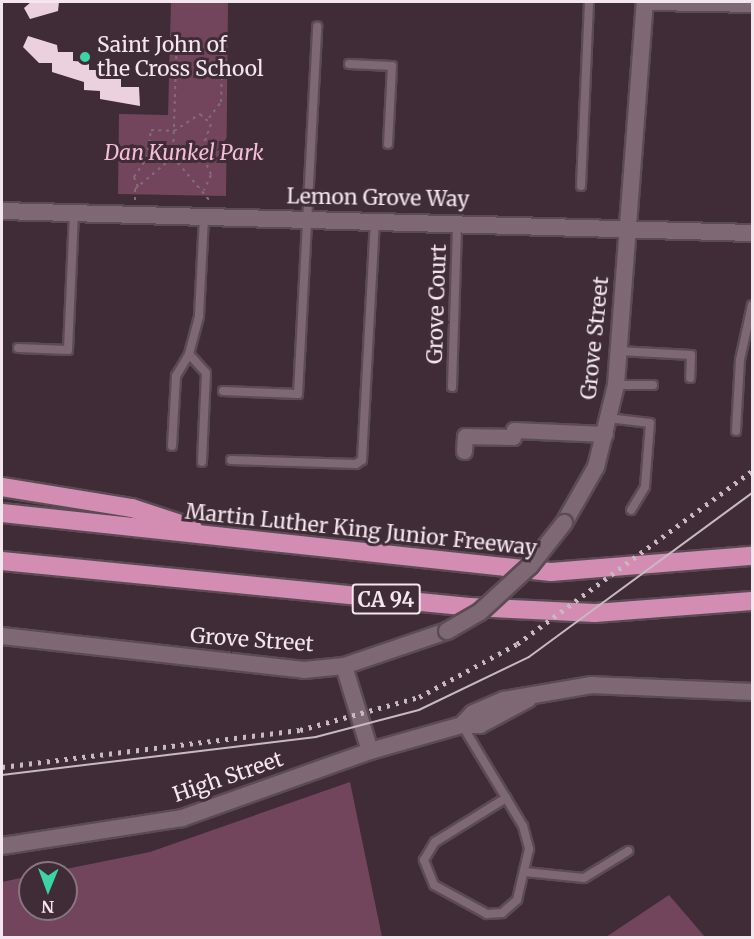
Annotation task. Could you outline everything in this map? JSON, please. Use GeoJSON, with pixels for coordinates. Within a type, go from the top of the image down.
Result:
{"type":"FeatureCollection","features":[{"type":"Feature","properties":{"kind":"highway"},"geometry":{"type":"LineString","coordinates":[[2,487],[132,508],[232,542]]}},
{"type":"Feature","properties":{"kind":"highway","name":"Martin Luther King Junior Freeway"},"geometry":{"type":"LineString","coordinates":[[2,513],[232,542],[551,572],[753,556]]}},
{"type":"Feature","properties":{"kind":"highway","name":"CA 94"},"geometry":{"type":"LineString","coordinates":[[8,562],[481,608],[595,613],[753,601]]}},
{"type":"Feature","properties":{"kind":"main road","name":"Grove Street"},"geometry":{"type":"LineString","coordinates":[[2,636],[250,666],[344,666],[447,631],[480,612],[530,566],[564,524],[596,467],[616,384],[645,2]]}},
{"type":"Feature","properties":{"kind":"main road"},"geometry":{"type":"LineString","coordinates":[[651,2],[753,4]]}},
{"type":"Feature","properties":{"kind":"main road","name":"Lemon Grove Way"},"geometry":{"type":"LineString","coordinates":[[2,211],[753,232]]}},
{"type":"Feature","properties":{"kind":"main road"},"geometry":{"type":"LineString","coordinates":[[344,666],[370,751]]}},
{"type":"Feature","properties":{"kind":"main road","name":"High Street"},"geometry":{"type":"LineString","coordinates":[[2,846],[182,818],[370,751],[462,724],[504,700],[592,685],[753,692]]}},
{"type":"Feature","properties":{"kind":"street"},"geometry":{"type":"LineString","coordinates":[[464,451],[465,436],[513,437],[514,430],[607,426]]}},
{"type":"Feature","properties":{"kind":"lane"},"geometry":{"type":"LineString","coordinates":[[581,186],[589,2]]}},
{"type":"Feature","properties":{"kind":"lane"},"geometry":{"type":"LineString","coordinates":[[223,391],[298,394],[311,219],[317,26]]}},
{"type":"Feature","properties":{"kind":"lane"},"geometry":{"type":"LineString","coordinates":[[349,64],[392,66],[388,144]]}},
{"type":"Feature","properties":{"kind":"lane"},"geometry":{"type":"LineString","coordinates":[[18,348],[68,350],[74,213]]}},
{"type":"Feature","properties":{"kind":"lane"},"geometry":{"type":"LineString","coordinates":[[172,446],[176,376],[189,354],[198,316],[207,216]]}},
{"type":"Feature","properties":{"kind":"lane"},"geometry":{"type":"LineString","coordinates":[[231,460],[356,465],[362,460],[375,220]]}},
{"type":"Feature","properties":{"kind":"lane","name":"Grove Court"},"geometry":{"type":"LineString","coordinates":[[452,387],[458,222]]}},
{"type":"Feature","properties":{"kind":"lane"},"geometry":{"type":"LineString","coordinates":[[736,431],[740,360],[753,305]]}},
{"type":"Feature","properties":{"kind":"lane"},"geometry":{"type":"LineString","coordinates":[[619,351],[691,356],[690,378]]}},
{"type":"Feature","properties":{"kind":"lane"},"geometry":{"type":"LineString","coordinates":[[189,354],[206,373],[202,462]]}},
{"type":"Feature","properties":{"kind":"lane"},"geometry":{"type":"LineString","coordinates":[[616,384],[653,385]]}},
{"type":"Feature","properties":{"kind":"lane"},"geometry":{"type":"LineString","coordinates":[[607,426],[650,423],[645,487],[631,510]]}},
{"type":"Feature","properties":{"kind":"lane"},"geometry":{"type":"LineString","coordinates":[[462,724],[523,826],[529,849],[517,900],[502,913],[487,914],[428,879],[424,861],[435,842],[506,798]]}},
{"type":"Feature","properties":{"kind":"lane"},"geometry":{"type":"LineString","coordinates":[[525,872],[584,878],[628,851]]}},
{"type":"Feature","properties":{"kind":"path"},"geometry":{"type":"LineString","coordinates":[[177,34],[173,157],[210,197],[207,216]]}},
{"type":"Feature","properties":{"kind":"path"},"geometry":{"type":"LineString","coordinates":[[204,190],[211,175],[201,151],[211,131],[209,118],[221,102],[223,36]]}},
{"type":"Feature","properties":{"kind":"path"},"geometry":{"type":"LineString","coordinates":[[135,215],[138,186],[134,177],[147,158],[151,130],[174,131],[191,117],[209,118]]}},
{"type":"Feature","properties":{"kind":"path"},"geometry":{"type":"LineString","coordinates":[[138,186],[173,157]]}},
{"type":"Feature","properties":{"kind":"green space","name":"Dan Kunkel Park"},"geometry":{"type":"Polygon","coordinates":[[[171,2],[228,2],[226,196],[118,194],[119,114],[168,115],[171,2]]]}},
{"type":"Feature","properties":{"kind":"green space"},"geometry":{"type":"Polygon","coordinates":[[[350,782],[382,937],[2,937],[2,882],[18,879],[18,921],[78,921],[78,867],[150,852],[350,782]]]}},
{"type":"Feature","properties":{"kind":"green space"},"geometry":{"type":"Polygon","coordinates":[[[669,895],[705,937],[606,937],[669,895]]]}},
{"type":"Feature","properties":{"kind":"building"},"geometry":{"type":"Polygon","coordinates":[[[31,2],[59,2],[58,11],[30,19],[24,8],[31,2]]]}},
{"type":"Feature","properties":{"kind":"building"},"geometry":{"type":"Polygon","coordinates":[[[28,36],[57,45],[58,52],[73,52],[73,61],[89,62],[89,70],[106,70],[106,79],[121,79],[121,87],[139,87],[140,106],[100,99],[100,91],[84,90],[84,82],[52,72],[52,63],[39,63],[23,47],[28,36]]]}},
{"type":"Feature","properties":{"kind":"tram line"},"geometry":{"type":"LineString","coordinates":[[2,775],[316,737],[419,710],[529,657],[752,493]]}},
{"type":"Feature","properties":{"kind":"railway"},"geometry":{"type":"LineString","coordinates":[[2,767],[300,730],[419,697],[517,644],[752,471]]}},
{"type":"Feature","properties":{"kind":"place","name":"Saint John of the Cross School"},"geometry":{"type":"Point","coordinates":[85,57]}}]}
